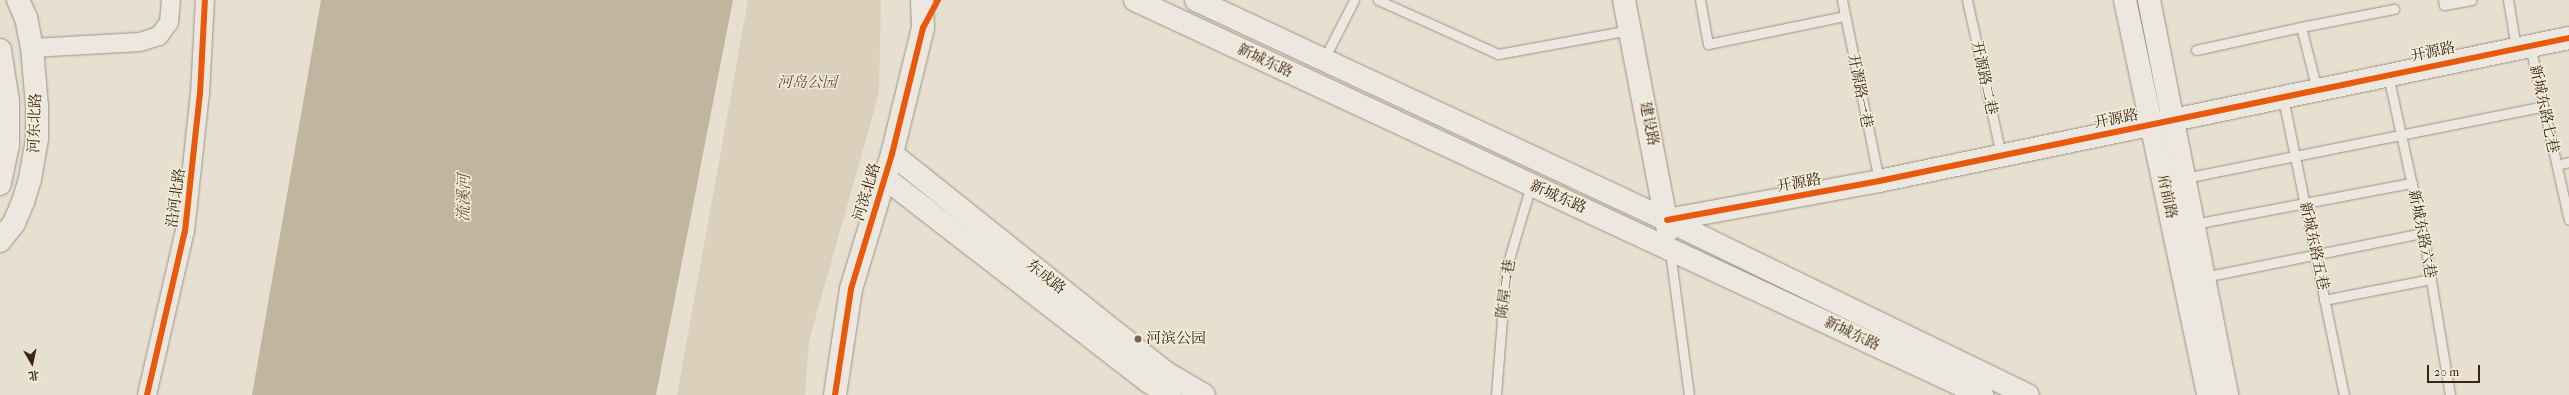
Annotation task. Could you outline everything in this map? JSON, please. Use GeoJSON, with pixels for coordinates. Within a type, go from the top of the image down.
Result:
{"type":"FeatureCollection","features":[{"type":"Feature","properties":{"kind":"street","name":"河东北路"},"geometry":{"type":"LineString","coordinates":[[0,241],[14,223],[30,179],[36,139],[37,106],[32,48],[26,18],[18,0]]}},
{"type":"Feature","properties":{"kind":"street"},"geometry":{"type":"LineString","coordinates":[[32,48],[140,42],[159,36],[169,22],[170,0]]}},
{"type":"Feature","properties":{"kind":"street","name":"沿河北路"},"geometry":{"type":"LineString","coordinates":[[147,395],[166,325],[185,231],[200,94],[205,0]]}},
{"type":"Feature","properties":{"kind":"street","name":"河滨北路"},"geometry":{"type":"LineString","coordinates":[[922,0],[923,28]]}},
{"type":"Feature","properties":{"kind":"street","name":"河滨北路"},"geometry":{"type":"LineString","coordinates":[[835,395],[851,289],[892,154],[923,28],[938,0]]}},
{"type":"Feature","properties":{"kind":"street","name":"新城东路"},"geometry":{"type":"LineString","coordinates":[[1135,0],[1531,185],[1670,248],[1982,395]]}},
{"type":"Feature","properties":{"kind":"street","name":"新城东路"},"geometry":{"type":"LineString","coordinates":[[1196,0],[1668,220],[2028,395]]}},
{"type":"Feature","properties":{"kind":"street","name":"建设路"},"geometry":{"type":"LineString","coordinates":[[1624,0],[1668,220],[1670,248]]}},
{"type":"Feature","properties":{"kind":"street","name":"府前路"},"geometry":{"type":"LineString","coordinates":[[2125,0],[2208,395]]}},
{"type":"Feature","properties":{"kind":"street","name":"府前路"},"geometry":{"type":"LineString","coordinates":[[2149,0],[2227,395]]}},
{"type":"Feature","properties":{"kind":"street","name":"开源路"},"geometry":{"type":"LineString","coordinates":[[1668,220],[1879,181],[2001,155],[2152,126],[2569,38]]}},
{"type":"Feature","properties":{"kind":"street","name":"河东北路"},"geometry":{"type":"LineString","coordinates":[[0,50],[8,101],[8,145],[0,184]]}},
{"type":"Feature","properties":{"kind":"street","name":"东成路"},"geometry":{"type":"LineString","coordinates":[[892,154],[1165,372],[1194,392]]}},
{"type":"Feature","properties":{"kind":"street","name":"东成路"},"geometry":{"type":"LineString","coordinates":[[885,178],[1149,382],[1170,395]]}},
{"type":"Feature","properties":{"kind":"lane"},"geometry":{"type":"LineString","coordinates":[[1324,59],[1354,0]]}},
{"type":"Feature","properties":{"kind":"lane"},"geometry":{"type":"LineString","coordinates":[[1378,0],[1498,54],[1630,30]]}},
{"type":"Feature","properties":{"kind":"lane"},"geometry":{"type":"LineString","coordinates":[[1700,0],[1708,44],[1845,16]]}},
{"type":"Feature","properties":{"kind":"lane","name":"开源路一巷"},"geometry":{"type":"LineString","coordinates":[[1842,0],[1879,181]]}},
{"type":"Feature","properties":{"kind":"lane","name":"开源路二巷"},"geometry":{"type":"LineString","coordinates":[[1967,0],[2001,155]]}},
{"type":"Feature","properties":{"kind":"lane"},"geometry":{"type":"LineString","coordinates":[[2443,0],[2444,5],[2472,0]]}},
{"type":"Feature","properties":{"kind":"lane","name":"新城东路七巷"},"geometry":{"type":"LineString","coordinates":[[2508,0],[2544,106],[2569,220]]}},
{"type":"Feature","properties":{"kind":"lane"},"geometry":{"type":"LineString","coordinates":[[2196,50],[2301,27],[2394,9]]}},
{"type":"Feature","properties":{"kind":"lane"},"geometry":{"type":"LineString","coordinates":[[2301,27],[2317,90]]}},
{"type":"Feature","properties":{"kind":"lane","name":"新城东路六巷"},"geometry":{"type":"LineString","coordinates":[[2388,75],[2412,183],[2431,279],[2450,395]]}},
{"type":"Feature","properties":{"kind":"lane","name":"新城东路五巷"},"geometry":{"type":"LineString","coordinates":[[2283,98],[2344,395]]}},
{"type":"Feature","properties":{"kind":"lane"},"geometry":{"type":"LineString","coordinates":[[2185,178],[2544,106]]}},
{"type":"Feature","properties":{"kind":"lane"},"geometry":{"type":"LineString","coordinates":[[2557,164],[2569,162]]}},
{"type":"Feature","properties":{"kind":"lane"},"geometry":{"type":"LineString","coordinates":[[2194,224],[2412,183]]}},
{"type":"Feature","properties":{"kind":"lane","name":"陈屋二巷"},"geometry":{"type":"LineString","coordinates":[[1496,395],[1506,269],[1531,185]]}},
{"type":"Feature","properties":{"kind":"lane"},"geometry":{"type":"LineString","coordinates":[[2204,277],[2422,233]]}},
{"type":"Feature","properties":{"kind":"lane"},"geometry":{"type":"LineString","coordinates":[[1670,248],[1689,395]]}},
{"type":"Feature","properties":{"kind":"lane"},"geometry":{"type":"LineString","coordinates":[[2324,300],[2431,279]]}},
{"type":"Feature","properties":{"kind":"green space","name":"河岛公园"},"geometry":{"type":"Polygon","coordinates":[[[748,0],[881,0],[879,93],[809,341],[805,395],[677,395],[748,0]]]}},
{"type":"Feature","properties":{"kind":"water","name":"流溪河"},"geometry":{"type":"Polygon","coordinates":[[[321,0],[733,0],[656,395],[252,395],[321,0]]]}},
{"type":"Feature","properties":{"kind":"cycle path"},"geometry":{"type":"LineString","coordinates":[[147,395],[185,231],[200,94],[205,0]]}},
{"type":"Feature","properties":{"kind":"cycle path"},"geometry":{"type":"LineString","coordinates":[[835,395],[851,289],[892,154],[923,28],[938,0]]}},
{"type":"Feature","properties":{"kind":"cycle path"},"geometry":{"type":"LineString","coordinates":[[1667,220],[1879,181],[2569,38]]}},
{"type":"Feature","properties":{"kind":"place","name":"河滨公园"},"geometry":{"type":"Point","coordinates":[1138,339]}}]}
